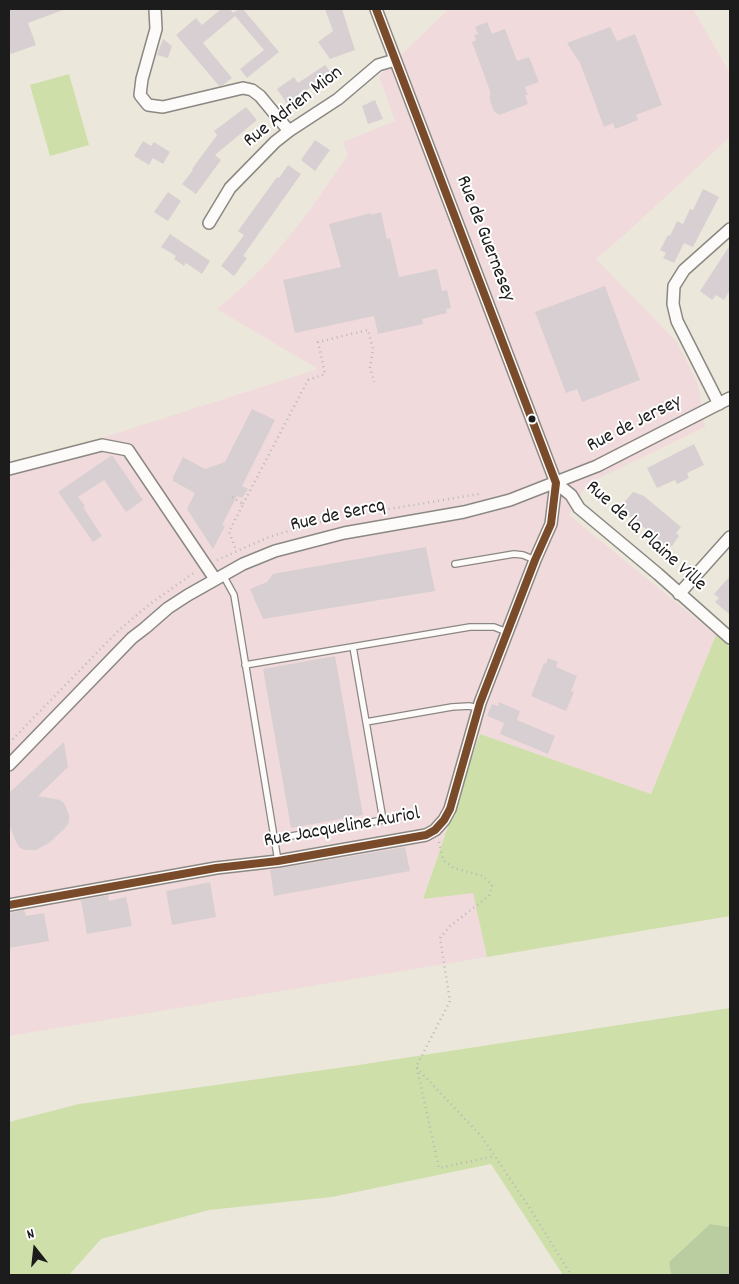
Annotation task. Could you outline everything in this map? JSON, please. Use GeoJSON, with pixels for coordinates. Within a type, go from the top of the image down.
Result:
{"type":"FeatureCollection","features":[{"type":"Feature","properties":{"kind":"street"},"geometry":{"type":"LineString","coordinates":[[155,9],[156,28],[142,79],[140,95],[148,106],[163,107],[243,88],[252,90],[260,96],[289,131]]}},
{"type":"Feature","properties":{"kind":"street","name":"Rue de Guernesey"},"geometry":{"type":"LineString","coordinates":[[376,9],[556,483]]}},
{"type":"Feature","properties":{"kind":"street","name":"Rue Adrien Mion"},"geometry":{"type":"LineString","coordinates":[[209,223],[230,188],[275,142],[338,100],[378,65],[395,60]]}},
{"type":"Feature","properties":{"kind":"street"},"geometry":{"type":"LineString","coordinates":[[718,404],[677,321],[673,304],[674,286],[684,270],[730,229]]}},
{"type":"Feature","properties":{"kind":"street","name":"Rue de Jersey"},"geometry":{"type":"LineString","coordinates":[[556,483],[597,466],[730,398]]}},
{"type":"Feature","properties":{"kind":"street"},"geometry":{"type":"LineString","coordinates":[[9,469],[102,445],[128,450],[219,577]]}},
{"type":"Feature","properties":{"kind":"street","name":"Rue Jacqueline Auriol"},"geometry":{"type":"LineString","coordinates":[[9,905],[216,868],[278,861],[426,835],[435,830],[444,820],[450,809],[479,708],[535,560],[551,524],[556,483]]}},
{"type":"Feature","properties":{"kind":"street","name":"Rue de Sercq"},"geometry":{"type":"LineString","coordinates":[[9,765],[132,638],[168,608],[243,564],[275,551],[302,543],[344,533],[464,512],[510,500],[556,483]]}},
{"type":"Feature","properties":{"kind":"street","name":"Rue de la Plaine Ville"},"geometry":{"type":"LineString","coordinates":[[556,483],[571,495],[579,508],[658,574],[730,638]]}},
{"type":"Feature","properties":{"kind":"street"},"geometry":{"type":"LineString","coordinates":[[679,594],[730,537]]}},
{"type":"Feature","properties":{"kind":"lane"},"geometry":{"type":"LineString","coordinates":[[455,564],[514,554],[523,555],[535,560]]}},
{"type":"Feature","properties":{"kind":"lane"},"geometry":{"type":"LineString","coordinates":[[219,577],[234,595],[278,861]]}},
{"type":"Feature","properties":{"kind":"lane"},"geometry":{"type":"LineString","coordinates":[[245,665],[470,627],[494,627],[507,632]]}},
{"type":"Feature","properties":{"kind":"lane"},"geometry":{"type":"LineString","coordinates":[[274,839],[382,820],[353,647]]}},
{"type":"Feature","properties":{"kind":"lane"},"geometry":{"type":"LineString","coordinates":[[366,722],[452,707],[469,706],[479,708]]}},
{"type":"Feature","properties":{"kind":"path"},"geometry":{"type":"LineString","coordinates":[[236,550],[229,532],[242,504],[308,380],[325,374],[318,342],[368,330],[373,349],[370,368],[374,382]]}},
{"type":"Feature","properties":{"kind":"path"},"geometry":{"type":"LineString","coordinates":[[232,497],[242,504]]}},
{"type":"Feature","properties":{"kind":"path"},"geometry":{"type":"LineString","coordinates":[[435,830],[443,860],[454,868],[483,876],[492,885],[489,896],[450,926],[440,938],[450,1002],[416,1067],[439,1168],[494,1156]]}},
{"type":"Feature","properties":{"kind":"path"},"geometry":{"type":"LineString","coordinates":[[416,1067],[482,1137],[531,1210],[570,1275]]}},
{"type":"Feature","properties":{"kind":"shaded area"},"geometry":{"type":"Polygon","coordinates":[[[449,9],[693,9],[730,73],[730,137],[596,259],[677,342],[698,384],[705,427],[587,484],[569,515],[716,635],[651,794],[480,734],[423,898],[473,892],[487,957],[9,1036],[9,463],[108,436],[318,369],[217,309],[269,261],[307,214],[348,155],[343,142],[395,121],[379,76],[449,9]]]}},
{"type":"Feature","properties":{"kind":"green space"},"geometry":{"type":"Polygon","coordinates":[[[69,74],[89,145],[50,156],[30,85],[69,74]]]}},
{"type":"Feature","properties":{"kind":"green space"},"geometry":{"type":"Polygon","coordinates":[[[716,635],[730,647],[730,916],[487,957],[473,893],[423,899],[480,734],[651,794],[716,635]]]}},
{"type":"Feature","properties":{"kind":"green space"},"geometry":{"type":"Polygon","coordinates":[[[730,1008],[730,1227],[710,1224],[669,1262],[671,1275],[563,1275],[491,1164],[332,1197],[209,1210],[101,1239],[69,1275],[9,1275],[9,1122],[79,1104],[352,1066],[730,1008]]]}},
{"type":"Feature","properties":{"kind":"green space"},"geometry":{"type":"Polygon","coordinates":[[[710,1224],[730,1227],[730,1275],[671,1275],[669,1262],[710,1224]]]}},
{"type":"Feature","properties":{"kind":"building"},"geometry":{"type":"Polygon","coordinates":[[[9,9],[63,10],[28,23],[36,45],[11,54],[9,48],[9,9]]]}},
{"type":"Feature","properties":{"kind":"building"},"geometry":{"type":"Polygon","coordinates":[[[221,9],[230,9],[233,13],[243,9],[279,52],[247,78],[240,69],[264,50],[235,16],[203,43],[232,78],[219,86],[176,35],[196,18],[202,25],[221,9]]]}},
{"type":"Feature","properties":{"kind":"building"},"geometry":{"type":"Polygon","coordinates":[[[325,9],[342,9],[355,50],[330,59],[318,42],[333,31],[325,9]]]}},
{"type":"Feature","properties":{"kind":"building"},"geometry":{"type":"Polygon","coordinates":[[[487,22],[492,34],[505,29],[517,61],[529,57],[539,82],[525,87],[528,95],[525,95],[528,104],[499,115],[494,111],[490,101],[490,91],[472,42],[476,40],[474,35],[478,34],[475,27],[487,22]]]}},
{"type":"Feature","properties":{"kind":"building"},"geometry":{"type":"Polygon","coordinates":[[[610,27],[617,41],[635,34],[662,105],[636,115],[638,120],[615,129],[613,123],[604,127],[580,63],[567,43],[610,27]]]}},
{"type":"Feature","properties":{"kind":"building"},"geometry":{"type":"Polygon","coordinates":[[[163,39],[172,46],[168,58],[157,55],[163,39]]]}},
{"type":"Feature","properties":{"kind":"building"},"geometry":{"type":"Polygon","coordinates":[[[325,65],[335,78],[318,90],[314,85],[287,104],[277,89],[294,77],[298,83],[325,65]]]}},
{"type":"Feature","properties":{"kind":"building"},"geometry":{"type":"Polygon","coordinates":[[[375,100],[383,119],[368,124],[362,106],[375,100]]]}},
{"type":"Feature","properties":{"kind":"building"},"geometry":{"type":"Polygon","coordinates":[[[246,107],[257,120],[215,155],[221,160],[196,194],[182,184],[217,135],[214,131],[246,107]]]}},
{"type":"Feature","properties":{"kind":"building"},"geometry":{"type":"Polygon","coordinates":[[[315,140],[330,150],[315,171],[301,160],[315,140]]]}},
{"type":"Feature","properties":{"kind":"building"},"geometry":{"type":"Polygon","coordinates":[[[143,141],[151,146],[154,142],[170,152],[163,164],[153,158],[149,165],[134,156],[143,141]]]}},
{"type":"Feature","properties":{"kind":"building"},"geometry":{"type":"Polygon","coordinates":[[[288,165],[301,174],[243,256],[247,258],[234,276],[221,266],[244,235],[238,231],[277,177],[279,178],[288,165]]]}},
{"type":"Feature","properties":{"kind":"building"},"geometry":{"type":"Polygon","coordinates":[[[703,189],[719,197],[693,247],[684,243],[674,263],[663,258],[666,253],[660,250],[668,235],[670,236],[677,221],[683,224],[690,209],[693,210],[703,189]]]}},
{"type":"Feature","properties":{"kind":"building"},"geometry":{"type":"Polygon","coordinates":[[[168,192],[181,201],[168,221],[154,212],[168,192]]]}},
{"type":"Feature","properties":{"kind":"building"},"geometry":{"type":"Polygon","coordinates":[[[381,212],[387,239],[390,238],[399,277],[437,269],[442,291],[447,290],[451,308],[446,309],[447,313],[422,319],[423,324],[378,334],[374,316],[295,333],[283,280],[341,267],[329,224],[381,212]]]}},
{"type":"Feature","properties":{"kind":"building"},"geometry":{"type":"Polygon","coordinates":[[[170,234],[210,261],[202,274],[186,263],[184,266],[174,259],[176,256],[161,247],[170,234]]]}},
{"type":"Feature","properties":{"kind":"building"},"geometry":{"type":"Polygon","coordinates":[[[730,245],[730,290],[724,300],[716,295],[712,300],[700,291],[730,245]]]}},
{"type":"Feature","properties":{"kind":"building"},"geometry":{"type":"Polygon","coordinates":[[[605,286],[640,380],[582,402],[577,389],[566,393],[535,312],[605,286]]]}},
{"type":"Feature","properties":{"kind":"building"},"geometry":{"type":"Polygon","coordinates":[[[252,409],[275,420],[242,486],[248,489],[242,498],[237,496],[222,525],[225,526],[213,549],[187,509],[195,493],[173,481],[173,477],[183,457],[205,469],[225,462],[252,409]]]}},
{"type":"Feature","properties":{"kind":"building"},"geometry":{"type":"Polygon","coordinates":[[[694,444],[704,465],[687,473],[689,478],[677,484],[675,480],[657,488],[647,468],[694,444]]]}},
{"type":"Feature","properties":{"kind":"building"},"geometry":{"type":"Polygon","coordinates":[[[112,455],[143,500],[126,512],[104,480],[78,497],[102,536],[93,542],[58,492],[112,455]]]}},
{"type":"Feature","properties":{"kind":"building"},"geometry":{"type":"Polygon","coordinates":[[[633,492],[644,496],[681,527],[676,533],[679,536],[672,546],[666,547],[652,535],[650,537],[647,530],[628,515],[630,513],[621,506],[633,492]]]}},
{"type":"Feature","properties":{"kind":"building"},"geometry":{"type":"Polygon","coordinates":[[[426,547],[435,591],[263,619],[250,589],[267,582],[273,574],[426,547]]]}},
{"type":"Feature","properties":{"kind":"building"},"geometry":{"type":"Polygon","coordinates":[[[730,576],[730,615],[715,602],[719,598],[714,594],[730,576]]]}},
{"type":"Feature","properties":{"kind":"building"},"geometry":{"type":"Polygon","coordinates":[[[335,656],[363,815],[291,828],[263,669],[335,656]]]}},
{"type":"Feature","properties":{"kind":"building"},"geometry":{"type":"Polygon","coordinates":[[[548,658],[558,662],[556,667],[577,676],[571,691],[574,692],[566,711],[531,696],[544,663],[546,664],[548,658]]]}},
{"type":"Feature","properties":{"kind":"building"},"geometry":{"type":"Polygon","coordinates":[[[499,702],[520,711],[517,720],[555,736],[548,754],[500,734],[504,723],[487,716],[492,704],[498,706],[499,702]]]}},
{"type":"Feature","properties":{"kind":"building"},"geometry":{"type":"Polygon","coordinates":[[[64,742],[68,767],[38,796],[60,800],[64,803],[69,815],[69,822],[49,843],[36,850],[25,850],[20,848],[16,842],[9,824],[9,793],[64,742]]]}},
{"type":"Feature","properties":{"kind":"building"},"geometry":{"type":"Polygon","coordinates":[[[405,847],[410,871],[274,896],[270,870],[405,847]]]}},
{"type":"Feature","properties":{"kind":"building"},"geometry":{"type":"Polygon","coordinates":[[[210,882],[216,917],[172,925],[166,891],[210,882]]]}},
{"type":"Feature","properties":{"kind":"building"},"geometry":{"type":"Polygon","coordinates":[[[108,895],[109,901],[126,897],[132,926],[87,934],[81,900],[108,895]]]}},
{"type":"Feature","properties":{"kind":"building"},"geometry":{"type":"Polygon","coordinates":[[[24,910],[26,916],[44,913],[49,941],[9,948],[9,913],[24,910]]]}},
{"type":"Feature","properties":{"kind":"transit line"},"geometry":{"type":"LineString","coordinates":[[9,905],[216,868],[278,861],[426,835],[435,830],[444,820],[450,809],[480,703],[535,560],[551,524],[556,483],[376,9]]}}]}
